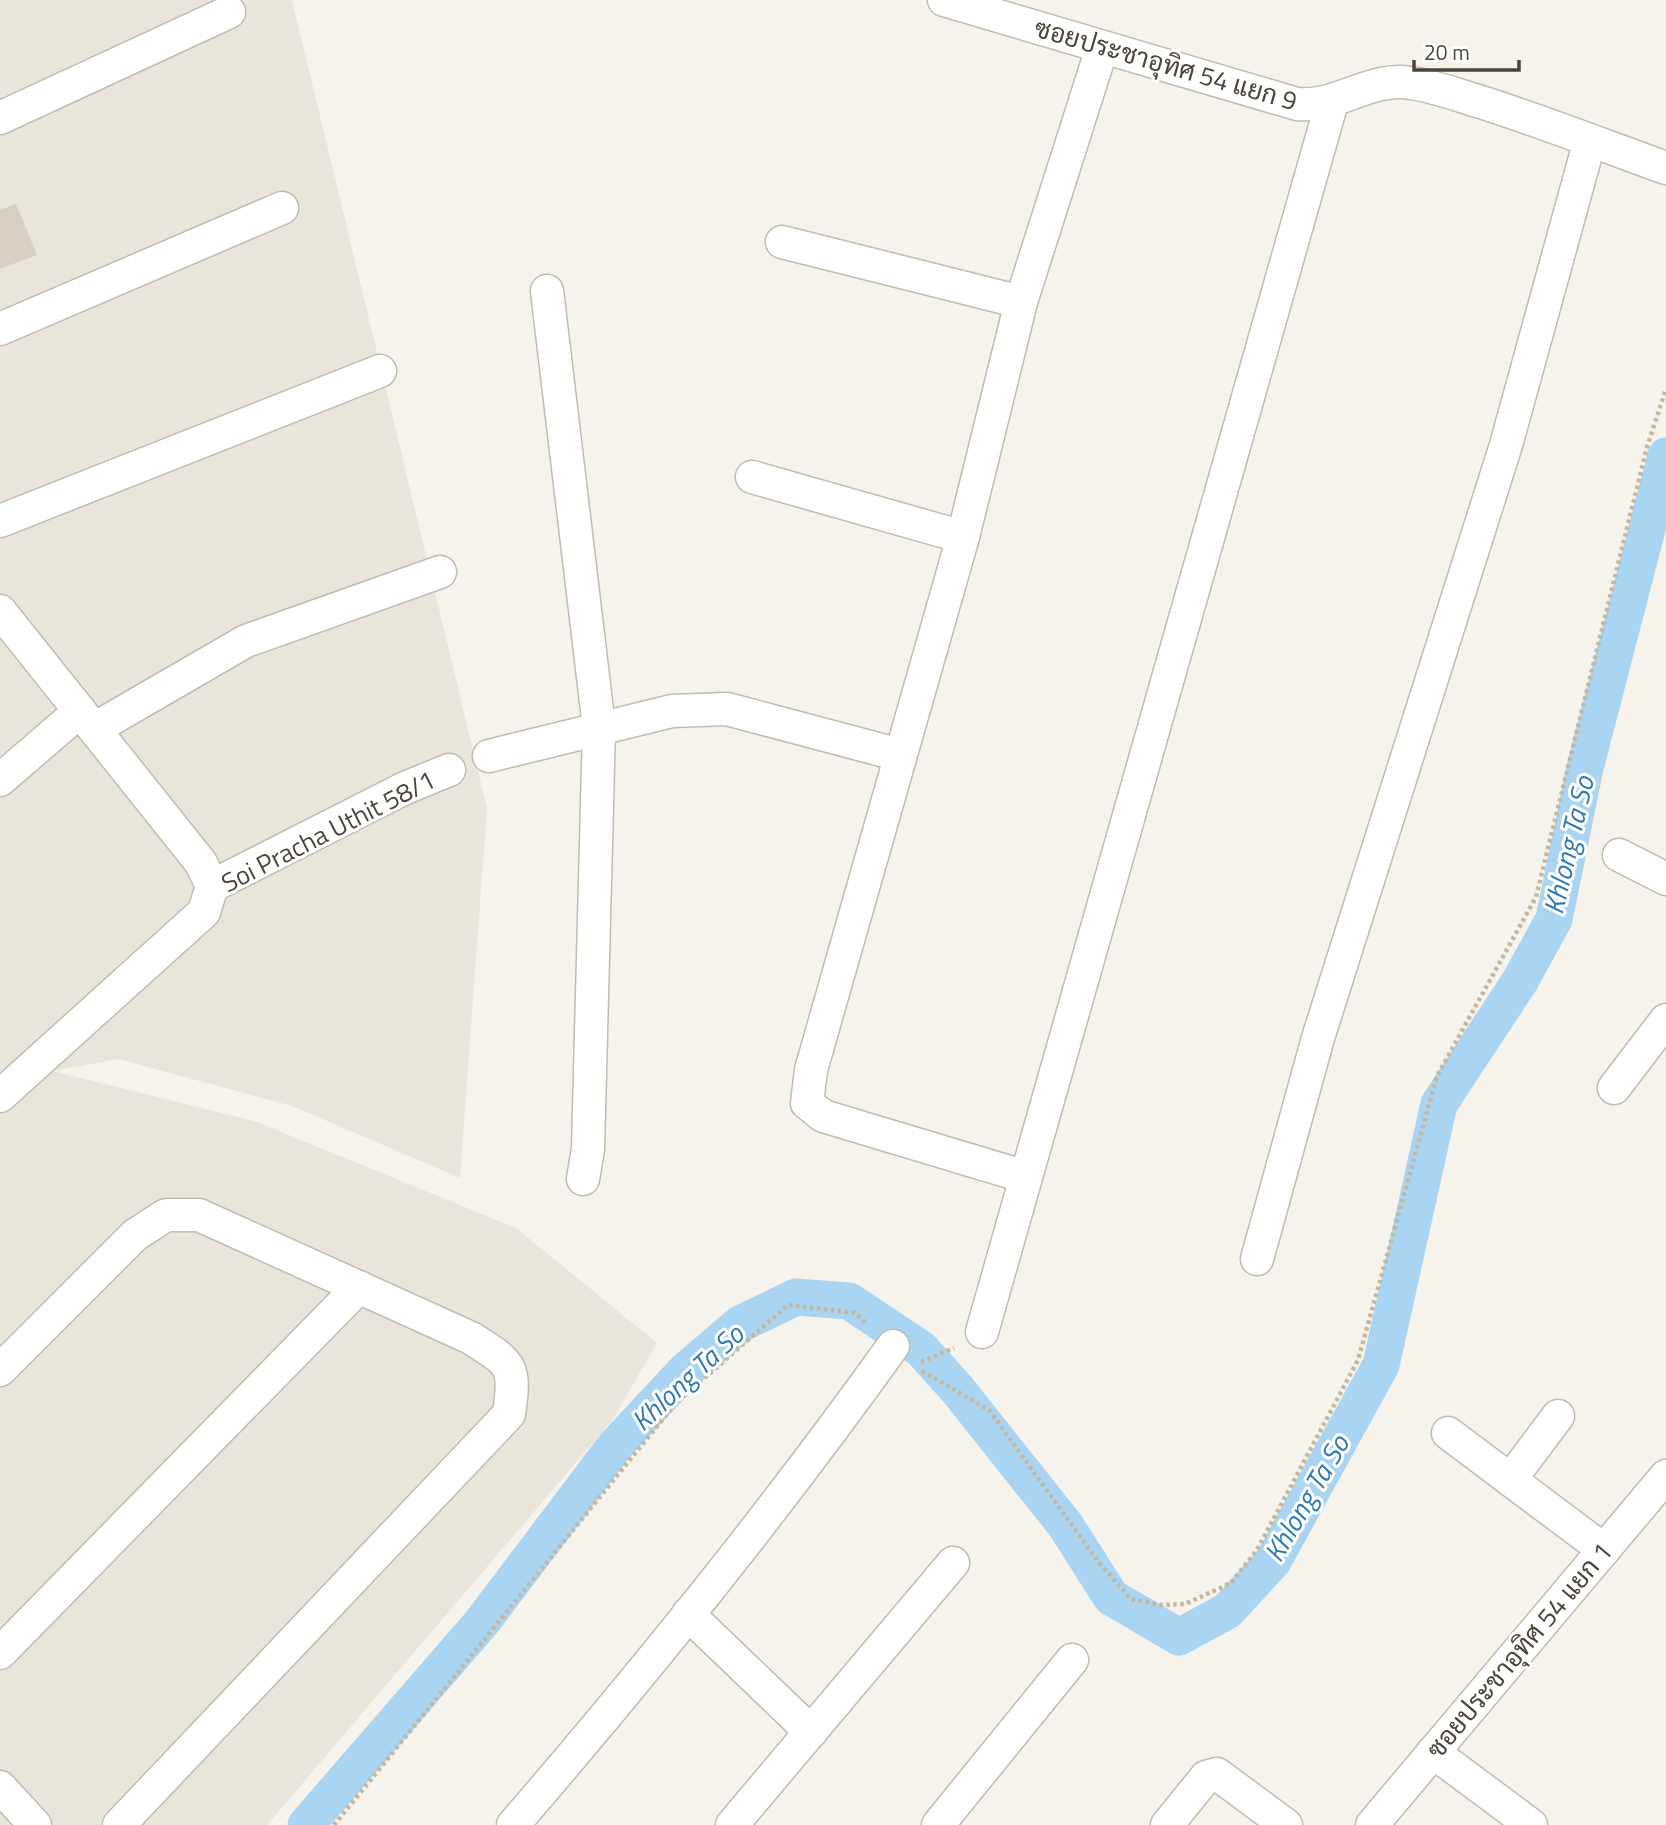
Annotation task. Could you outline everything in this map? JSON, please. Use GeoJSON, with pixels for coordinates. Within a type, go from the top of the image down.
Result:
{"type":"FeatureCollection","features":[{"type":"Feature","properties":{"kind":"street","name":"ซอยประชาอุทิศ 54 แยก 9"},"geometry":{"type":"LineString","coordinates":[[944,0],[1297,104],[1314,106],[1381,83],[1410,82],[1558,127],[1666,168]]}},
{"type":"Feature","properties":{"kind":"street"},"geometry":{"type":"LineString","coordinates":[[0,118],[229,12]]}},
{"type":"Feature","properties":{"kind":"street"},"geometry":{"type":"LineString","coordinates":[[1026,1177],[823,1116],[807,1103],[811,1070],[963,537],[1021,302],[1102,48]]}},
{"type":"Feature","properties":{"kind":"street"},"geometry":{"type":"LineString","coordinates":[[982,1332],[1332,102]]}},
{"type":"Feature","properties":{"kind":"street"},"geometry":{"type":"LineString","coordinates":[[1257,1259],[1318,1038],[1506,445],[1590,140]]}},
{"type":"Feature","properties":{"kind":"street"},"geometry":{"type":"LineString","coordinates":[[0,329],[282,208]]}},
{"type":"Feature","properties":{"kind":"street"},"geometry":{"type":"LineString","coordinates":[[782,242],[1021,302]]}},
{"type":"Feature","properties":{"kind":"street"},"geometry":{"type":"LineString","coordinates":[[547,290],[599,727],[588,1149],[583,1179]]}},
{"type":"Feature","properties":{"kind":"street"},"geometry":{"type":"LineString","coordinates":[[0,521],[380,372]]}},
{"type":"Feature","properties":{"kind":"street"},"geometry":{"type":"LineString","coordinates":[[752,477],[963,537]]}},
{"type":"Feature","properties":{"kind":"street"},"geometry":{"type":"LineString","coordinates":[[0,780],[87,720],[246,641],[440,572]]}},
{"type":"Feature","properties":{"kind":"street"},"geometry":{"type":"LineString","coordinates":[[0,611],[201,863],[212,886]]}},
{"type":"Feature","properties":{"kind":"street"},"geometry":{"type":"LineString","coordinates":[[489,756],[672,711],[727,709],[900,755]]}},
{"type":"Feature","properties":{"kind":"street","name":"Soi Pracha Uthit 58/1"},"geometry":{"type":"LineString","coordinates":[[0,1096],[204,912],[212,886],[405,788],[449,771]]}},
{"type":"Feature","properties":{"kind":"street"},"geometry":{"type":"LineString","coordinates":[[1619,855],[1666,879]]}},
{"type":"Feature","properties":{"kind":"street"},"geometry":{"type":"LineString","coordinates":[[1614,1088],[1666,1020]]}},
{"type":"Feature","properties":{"kind":"street"},"geometry":{"type":"LineString","coordinates":[[0,1370],[135,1236],[166,1215],[199,1215],[471,1338],[502,1358],[514,1380],[509,1413],[119,1825]]}},
{"type":"Feature","properties":{"kind":"street"},"geometry":{"type":"LineString","coordinates":[[0,1653],[359,1287]]}},
{"type":"Feature","properties":{"kind":"street"},"geometry":{"type":"LineString","coordinates":[[513,1825],[794,1483],[892,1346]]}},
{"type":"Feature","properties":{"kind":"street"},"geometry":{"type":"LineString","coordinates":[[1510,1480],[1558,1416]]}},
{"type":"Feature","properties":{"kind":"street"},"geometry":{"type":"LineString","coordinates":[[1447,1433],[1604,1550]]}},
{"type":"Feature","properties":{"kind":"street","name":"ซอยประชาอุทิศ 54 แยก 1"},"geometry":{"type":"LineString","coordinates":[[1373,1825],[1666,1476]]}},
{"type":"Feature","properties":{"kind":"street"},"geometry":{"type":"LineString","coordinates":[[732,1825],[953,1563]]}},
{"type":"Feature","properties":{"kind":"street"},"geometry":{"type":"LineString","coordinates":[[688,1614],[811,1732]]}},
{"type":"Feature","properties":{"kind":"street"},"geometry":{"type":"LineString","coordinates":[[938,1825],[1072,1660]]}},
{"type":"Feature","properties":{"kind":"street"},"geometry":{"type":"LineString","coordinates":[[1433,1752],[1531,1825]]}},
{"type":"Feature","properties":{"kind":"street"},"geometry":{"type":"LineString","coordinates":[[1167,1825],[1206,1777],[1217,1773],[1286,1825]]}},
{"type":"Feature","properties":{"kind":"street"},"geometry":{"type":"LineString","coordinates":[[0,1787],[35,1825]]}},
{"type":"Feature","properties":{"kind":"path"},"geometry":{"type":"LineString","coordinates":[[922,1371],[989,1410],[1100,1564],[1131,1599],[1162,1605],[1185,1604],[1231,1583],[1257,1550],[1358,1360],[1437,1076],[1535,897],[1647,447],[1666,389]]}},
{"type":"Feature","properties":{"kind":"path"},"geometry":{"type":"LineString","coordinates":[[334,1825],[676,1403],[788,1305],[855,1313],[892,1346]]}},
{"type":"Feature","properties":{"kind":"shaded area"},"geometry":{"type":"Polygon","coordinates":[[[0,0],[292,0],[487,808],[460,1178],[292,1106],[118,1059],[52,1071],[257,1122],[516,1228],[657,1343],[613,1419],[267,1825],[0,1825],[0,0]]]}},
{"type":"Feature","properties":{"kind":"building"},"geometry":{"type":"Polygon","coordinates":[[[16,204],[37,255],[0,269],[0,210],[16,204]]]}},
{"type":"Feature","properties":{"kind":"waterway","name":"Khlong Ta So"},"geometry":{"type":"LineString","coordinates":[[306,1825],[482,1622],[615,1446],[685,1371],[740,1324],[796,1297],[849,1301],[921,1349],[957,1389],[1066,1526],[1111,1597],[1179,1637],[1227,1611],[1273,1561],[1381,1365],[1439,1104],[1520,981],[1554,919],[1585,768],[1666,456]]}}]}
